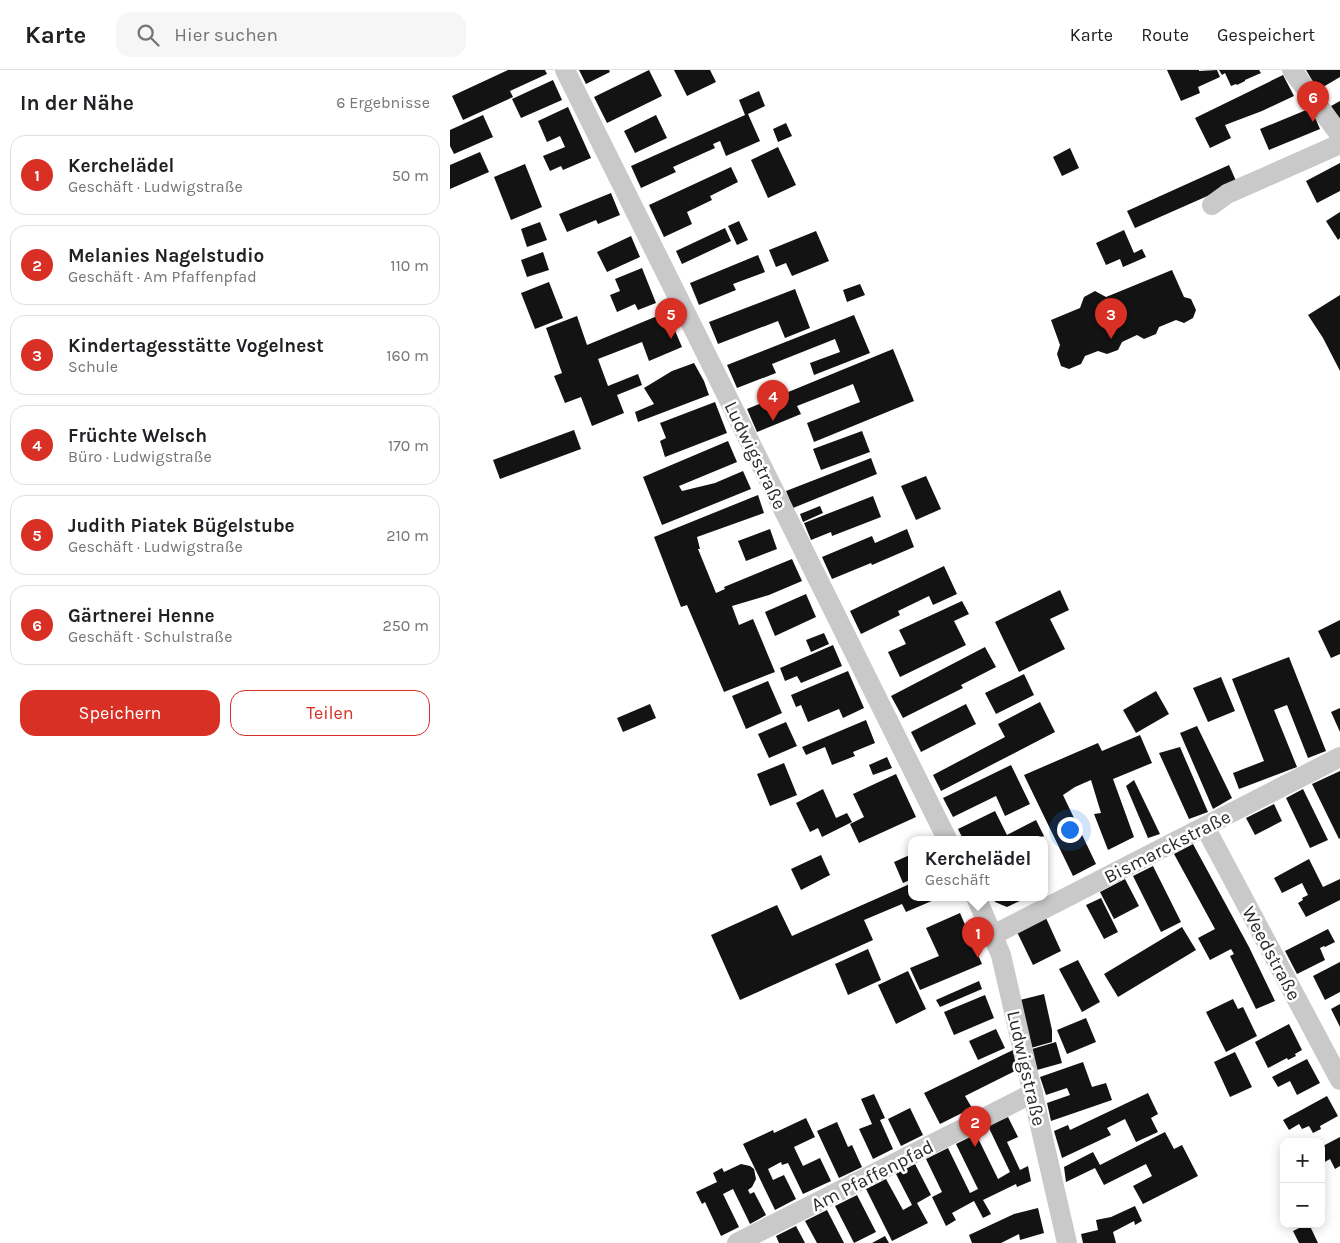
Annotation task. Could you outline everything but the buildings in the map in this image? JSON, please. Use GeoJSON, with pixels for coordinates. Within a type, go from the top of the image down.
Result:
{"type":"FeatureCollection","features":[{"type":"Feature","properties":{"kind":"street","name":"Ludwigstraße"},"geometry":{"type":"LineString","coordinates":[[565,70],[946,836]]}},
{"type":"Feature","properties":{"kind":"street"},"geometry":{"type":"LineString","coordinates":[[1212,205],[1227,194],[1340,136],[1292,70]]}},
{"type":"Feature","properties":{"kind":"street","name":"Bismarckstraße"},"geometry":{"type":"LineString","coordinates":[[993,935],[1340,757]]}},
{"type":"Feature","properties":{"kind":"street","name":"Weedstraße"},"geometry":{"type":"LineString","coordinates":[[1204,827],[1340,1080]]}},
{"type":"Feature","properties":{"kind":"street","name":"Ludwigstraße"},"geometry":{"type":"LineString","coordinates":[[978,901],[1001,955],[1068,1243]]}},
{"type":"Feature","properties":{"kind":"street","name":"Am Pfaffenpfad"},"geometry":{"type":"LineString","coordinates":[[737,1243],[1033,1093]]}},
{"type":"Feature","properties":{"kind":"place","name":"Gärtnerei Henne"},"geometry":{"type":"Point","coordinates":[1313,122]}},
{"type":"Feature","properties":{"kind":"place","name":"Judith Piatek Bügelstube"},"geometry":{"type":"Point","coordinates":[671,339]}},
{"type":"Feature","properties":{"kind":"place","name":"Kindertagesstätte Vogelnest"},"geometry":{"type":"Point","coordinates":[1111,339]}},
{"type":"Feature","properties":{"kind":"place","name":"Früchte Welsch"},"geometry":{"type":"Point","coordinates":[773,421]}},
{"type":"Feature","properties":{"kind":"place","name":"Kerchelädel"},"geometry":{"type":"Point","coordinates":[978,958]}},
{"type":"Feature","properties":{"kind":"place","name":"Melanies Nagelstudio"},"geometry":{"type":"Point","coordinates":[975,1147]}}]}
